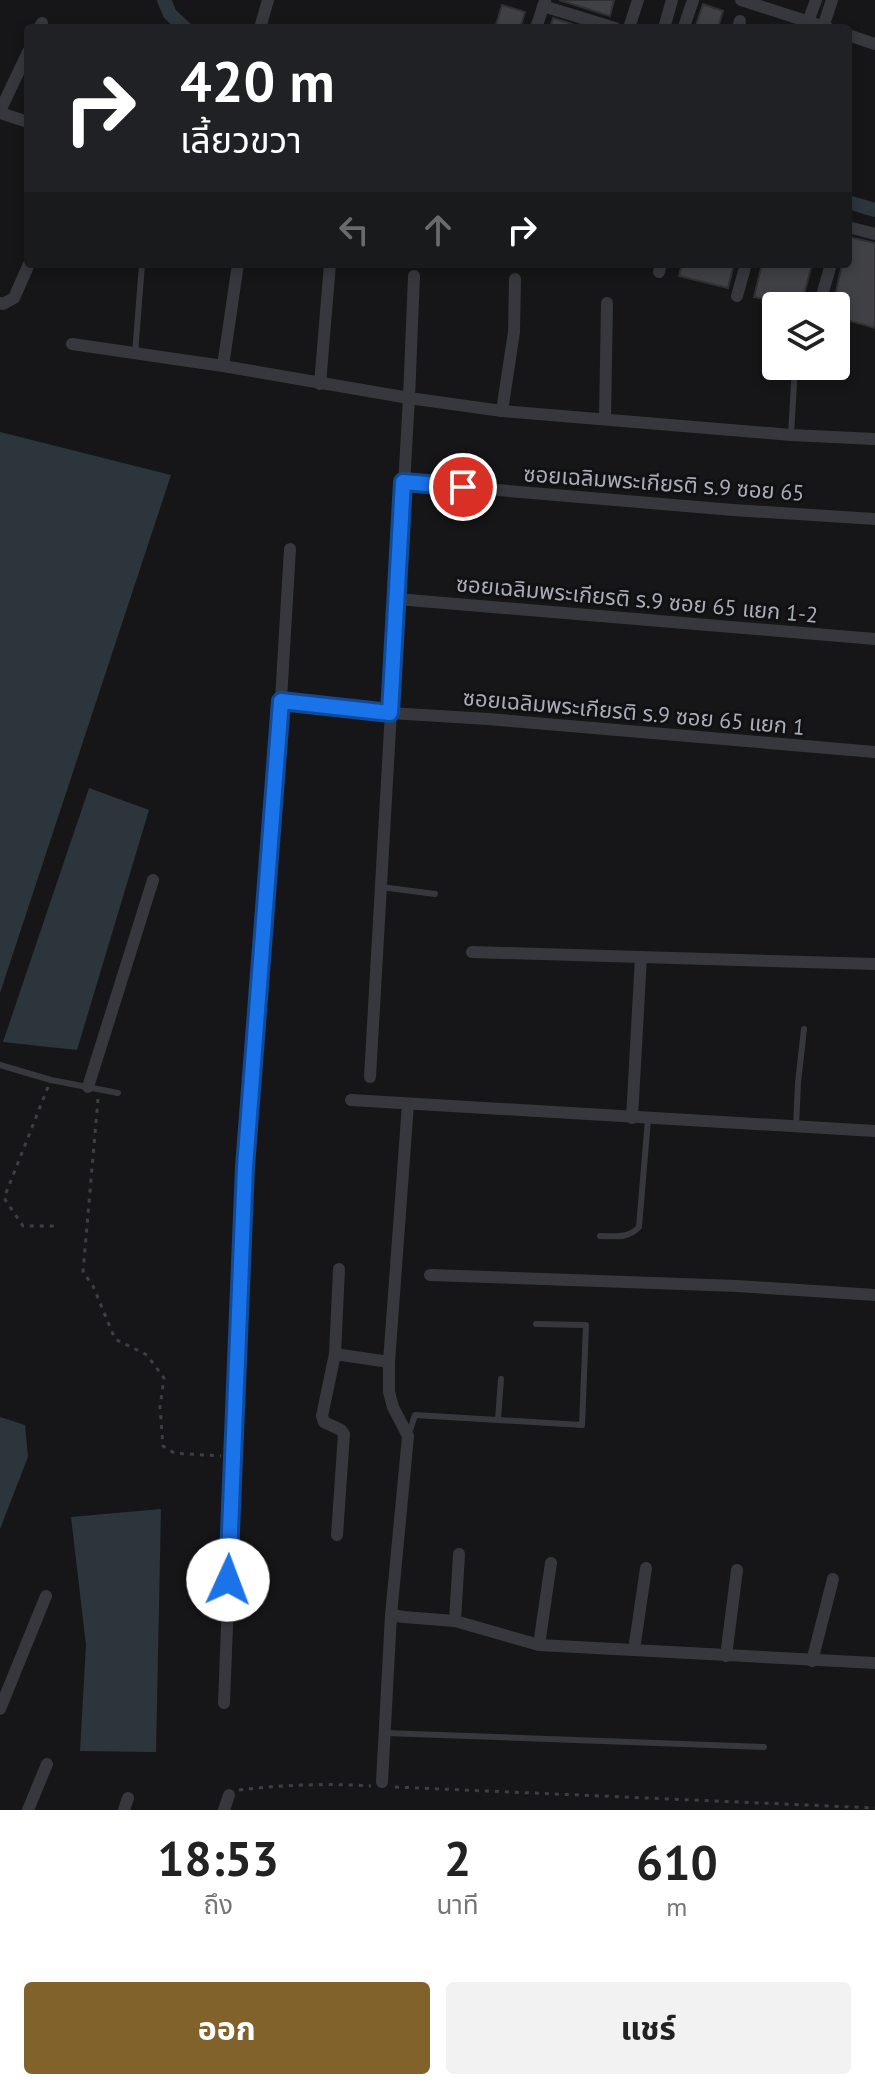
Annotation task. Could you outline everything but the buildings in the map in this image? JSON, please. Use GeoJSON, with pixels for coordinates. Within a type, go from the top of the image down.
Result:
{"type":"FeatureCollection","features":[{"type":"Feature","properties":{"kind":"street"},"geometry":{"type":"LineString","coordinates":[[261,24],[268,0]]}},
{"type":"Feature","properties":{"kind":"street"},"geometry":{"type":"LineString","coordinates":[[630,24],[638,0]]}},
{"type":"Feature","properties":{"kind":"street"},"geometry":{"type":"LineString","coordinates":[[665,24],[672,0]]}},
{"type":"Feature","properties":{"kind":"street"},"geometry":{"type":"LineString","coordinates":[[685,24],[693,0]]}},
{"type":"Feature","properties":{"kind":"street"},"geometry":{"type":"LineString","coordinates":[[741,0],[815,24]]}},
{"type":"Feature","properties":{"kind":"street"},"geometry":{"type":"LineString","coordinates":[[808,22],[816,0]]}},
{"type":"Feature","properties":{"kind":"street"},"geometry":{"type":"LineString","coordinates":[[827,24],[832,0]]}},
{"type":"Feature","properties":{"kind":"street"},"geometry":{"type":"LineString","coordinates":[[537,24],[544,3],[604,24]]}},
{"type":"Feature","properties":{"kind":"street"},"geometry":{"type":"LineString","coordinates":[[852,36],[875,44]]}},
{"type":"Feature","properties":{"kind":"street"},"geometry":{"type":"LineString","coordinates":[[24,61],[0,112],[24,121]]}},
{"type":"Feature","properties":{"kind":"street"},"geometry":{"type":"LineString","coordinates":[[852,228],[875,234]]}},
{"type":"Feature","properties":{"kind":"street"},"geometry":{"type":"LineString","coordinates":[[0,303],[14,298],[27,268]]}},
{"type":"Feature","properties":{"kind":"street"},"geometry":{"type":"LineString","coordinates":[[223,366],[237,268]]}},
{"type":"Feature","properties":{"kind":"street"},"geometry":{"type":"LineString","coordinates":[[320,384],[330,268]]}},
{"type":"Feature","properties":{"kind":"street"},"geometry":{"type":"LineString","coordinates":[[737,296],[745,268]]}},
{"type":"Feature","properties":{"kind":"street"},"geometry":{"type":"LineString","coordinates":[[823,292],[830,268]]}},
{"type":"Feature","properties":{"kind":"street"},"geometry":{"type":"LineString","coordinates":[[370,1077],[414,276]]}},
{"type":"Feature","properties":{"kind":"street"},"geometry":{"type":"LineString","coordinates":[[502,411],[514,332],[515,279]]}},
{"type":"Feature","properties":{"kind":"street"},"geometry":{"type":"LineString","coordinates":[[605,419],[607,303]]}},
{"type":"Feature","properties":{"kind":"street"},"geometry":{"type":"LineString","coordinates":[[72,344],[502,411],[875,439]]}},
{"type":"Feature","properties":{"kind":"street","name":"ซอยเฉลิมพระเกียรติ ร.9 ซอย 65"},"geometry":{"type":"LineString","coordinates":[[403,482],[875,519]]}},
{"type":"Feature","properties":{"kind":"street"},"geometry":{"type":"LineString","coordinates":[[224,1703],[245,1167],[290,549]]}},
{"type":"Feature","properties":{"kind":"street","name":"ซอยเฉลิมพระเกียรติ ร.9 ซอย 65 แยก 1-2"},"geometry":{"type":"LineString","coordinates":[[397,599],[875,639]]}},
{"type":"Feature","properties":{"kind":"street","name":"ซอยเฉลิมพระเกียรติ ร.9 ซอย 65 แยก 1"},"geometry":{"type":"LineString","coordinates":[[281,701],[390,713],[875,752]]}},
{"type":"Feature","properties":{"kind":"street"},"geometry":{"type":"LineString","coordinates":[[93,1088],[153,880]]}},
{"type":"Feature","properties":{"kind":"street"},"geometry":{"type":"LineString","coordinates":[[472,952],[875,964]]}},
{"type":"Feature","properties":{"kind":"street"},"geometry":{"type":"LineString","coordinates":[[632,1118],[641,957]]}},
{"type":"Feature","properties":{"kind":"street"},"geometry":{"type":"LineString","coordinates":[[351,1100],[875,1131]]}},
{"type":"Feature","properties":{"kind":"street"},"geometry":{"type":"LineString","coordinates":[[381,1784],[391,1615],[408,1436],[389,1392],[389,1362],[408,1104]]}},
{"type":"Feature","properties":{"kind":"street"},"geometry":{"type":"LineString","coordinates":[[337,1535],[345,1440],[341,1430],[328,1425],[322,1416],[335,1354],[339,1269]]}},
{"type":"Feature","properties":{"kind":"street"},"geometry":{"type":"LineString","coordinates":[[430,1275],[737,1286],[875,1295]]}},
{"type":"Feature","properties":{"kind":"street"},"geometry":{"type":"LineString","coordinates":[[335,1354],[389,1362]]}},
{"type":"Feature","properties":{"kind":"street"},"geometry":{"type":"LineString","coordinates":[[455,1621],[459,1554]]}},
{"type":"Feature","properties":{"kind":"street"},"geometry":{"type":"LineString","coordinates":[[539,1645],[551,1563]]}},
{"type":"Feature","properties":{"kind":"street"},"geometry":{"type":"LineString","coordinates":[[634,1650],[646,1568]]}},
{"type":"Feature","properties":{"kind":"street"},"geometry":{"type":"LineString","coordinates":[[726,1656],[737,1570]]}},
{"type":"Feature","properties":{"kind":"street"},"geometry":{"type":"LineString","coordinates":[[812,1661],[833,1579]]}},
{"type":"Feature","properties":{"kind":"street"},"geometry":{"type":"LineString","coordinates":[[0,1709],[46,1596]]}},
{"type":"Feature","properties":{"kind":"street"},"geometry":{"type":"LineString","coordinates":[[391,1615],[455,1621],[539,1645],[875,1663]]}},
{"type":"Feature","properties":{"kind":"street"},"geometry":{"type":"LineString","coordinates":[[28,1810],[47,1764]]}},
{"type":"Feature","properties":{"kind":"street"},"geometry":{"type":"LineString","coordinates":[[224,1810],[229,1795]]}},
{"type":"Feature","properties":{"kind":"lane"},"geometry":{"type":"LineString","coordinates":[[135,354],[142,268]]}},
{"type":"Feature","properties":{"kind":"lane"},"geometry":{"type":"LineString","coordinates":[[791,435],[794,380]]}},
{"type":"Feature","properties":{"kind":"lane"},"geometry":{"type":"LineString","coordinates":[[381,887],[435,894]]}},
{"type":"Feature","properties":{"kind":"lane"},"geometry":{"type":"LineString","coordinates":[[796,1127],[804,1029]]}},
{"type":"Feature","properties":{"kind":"lane"},"geometry":{"type":"LineString","coordinates":[[0,1065],[51,1080],[118,1093]]}},
{"type":"Feature","properties":{"kind":"lane"},"geometry":{"type":"LineString","coordinates":[[600,1236],[623,1236],[639,1227],[648,1119]]}},
{"type":"Feature","properties":{"kind":"lane"},"geometry":{"type":"LineString","coordinates":[[408,1436],[415,1415],[582,1425],[586,1325],[536,1324]]}},
{"type":"Feature","properties":{"kind":"lane"},"geometry":{"type":"LineString","coordinates":[[498,1420],[501,1379]]}},
{"type":"Feature","properties":{"kind":"lane"},"geometry":{"type":"LineString","coordinates":[[385,1733],[764,1747]]}},
{"type":"Feature","properties":{"kind":"path"},"geometry":{"type":"LineString","coordinates":[[51,1080],[4,1198],[23,1226],[54,1226]]}},
{"type":"Feature","properties":{"kind":"path"},"geometry":{"type":"LineString","coordinates":[[93,1088],[83,1272],[93,1286],[115,1339],[147,1355],[164,1378],[160,1407],[163,1446],[174,1453],[233,1456]]}},
{"type":"Feature","properties":{"kind":"path"},"geometry":{"type":"LineString","coordinates":[[229,1795],[236,1791],[280,1786],[381,1784]]}},
{"type":"Feature","properties":{"kind":"path"},"geometry":{"type":"LineString","coordinates":[[397,1787],[875,1808]]}},
{"type":"Feature","properties":{"kind":"shaded area"},"geometry":{"type":"Polygon","coordinates":[[[0,432],[171,475],[0,993],[0,432]]]}},
{"type":"Feature","properties":{"kind":"shaded area"},"geometry":{"type":"Polygon","coordinates":[[[89,788],[149,810],[77,1050],[3,1042],[89,788]]]}},
{"type":"Feature","properties":{"kind":"shaded area"},"geometry":{"type":"Polygon","coordinates":[[[0,1417],[25,1425],[28,1457],[0,1529],[0,1417]]]}},
{"type":"Feature","properties":{"kind":"shaded area"},"geometry":{"type":"Polygon","coordinates":[[[161,1509],[156,1752],[80,1751],[86,1645],[71,1517],[161,1509]]]}},
{"type":"Feature","properties":{"kind":"waterway"},"geometry":{"type":"LineString","coordinates":[[164,0],[170,14],[181,24]]}},
{"type":"Feature","properties":{"kind":"waterway"},"geometry":{"type":"LineString","coordinates":[[852,203],[875,210]]}},
{"type":"Feature","properties":{"kind":"route"},"geometry":{"type":"LineString","coordinates":[[228,1580],[245,1167],[281,701],[390,713],[403,482],[463,487]]}}]}
